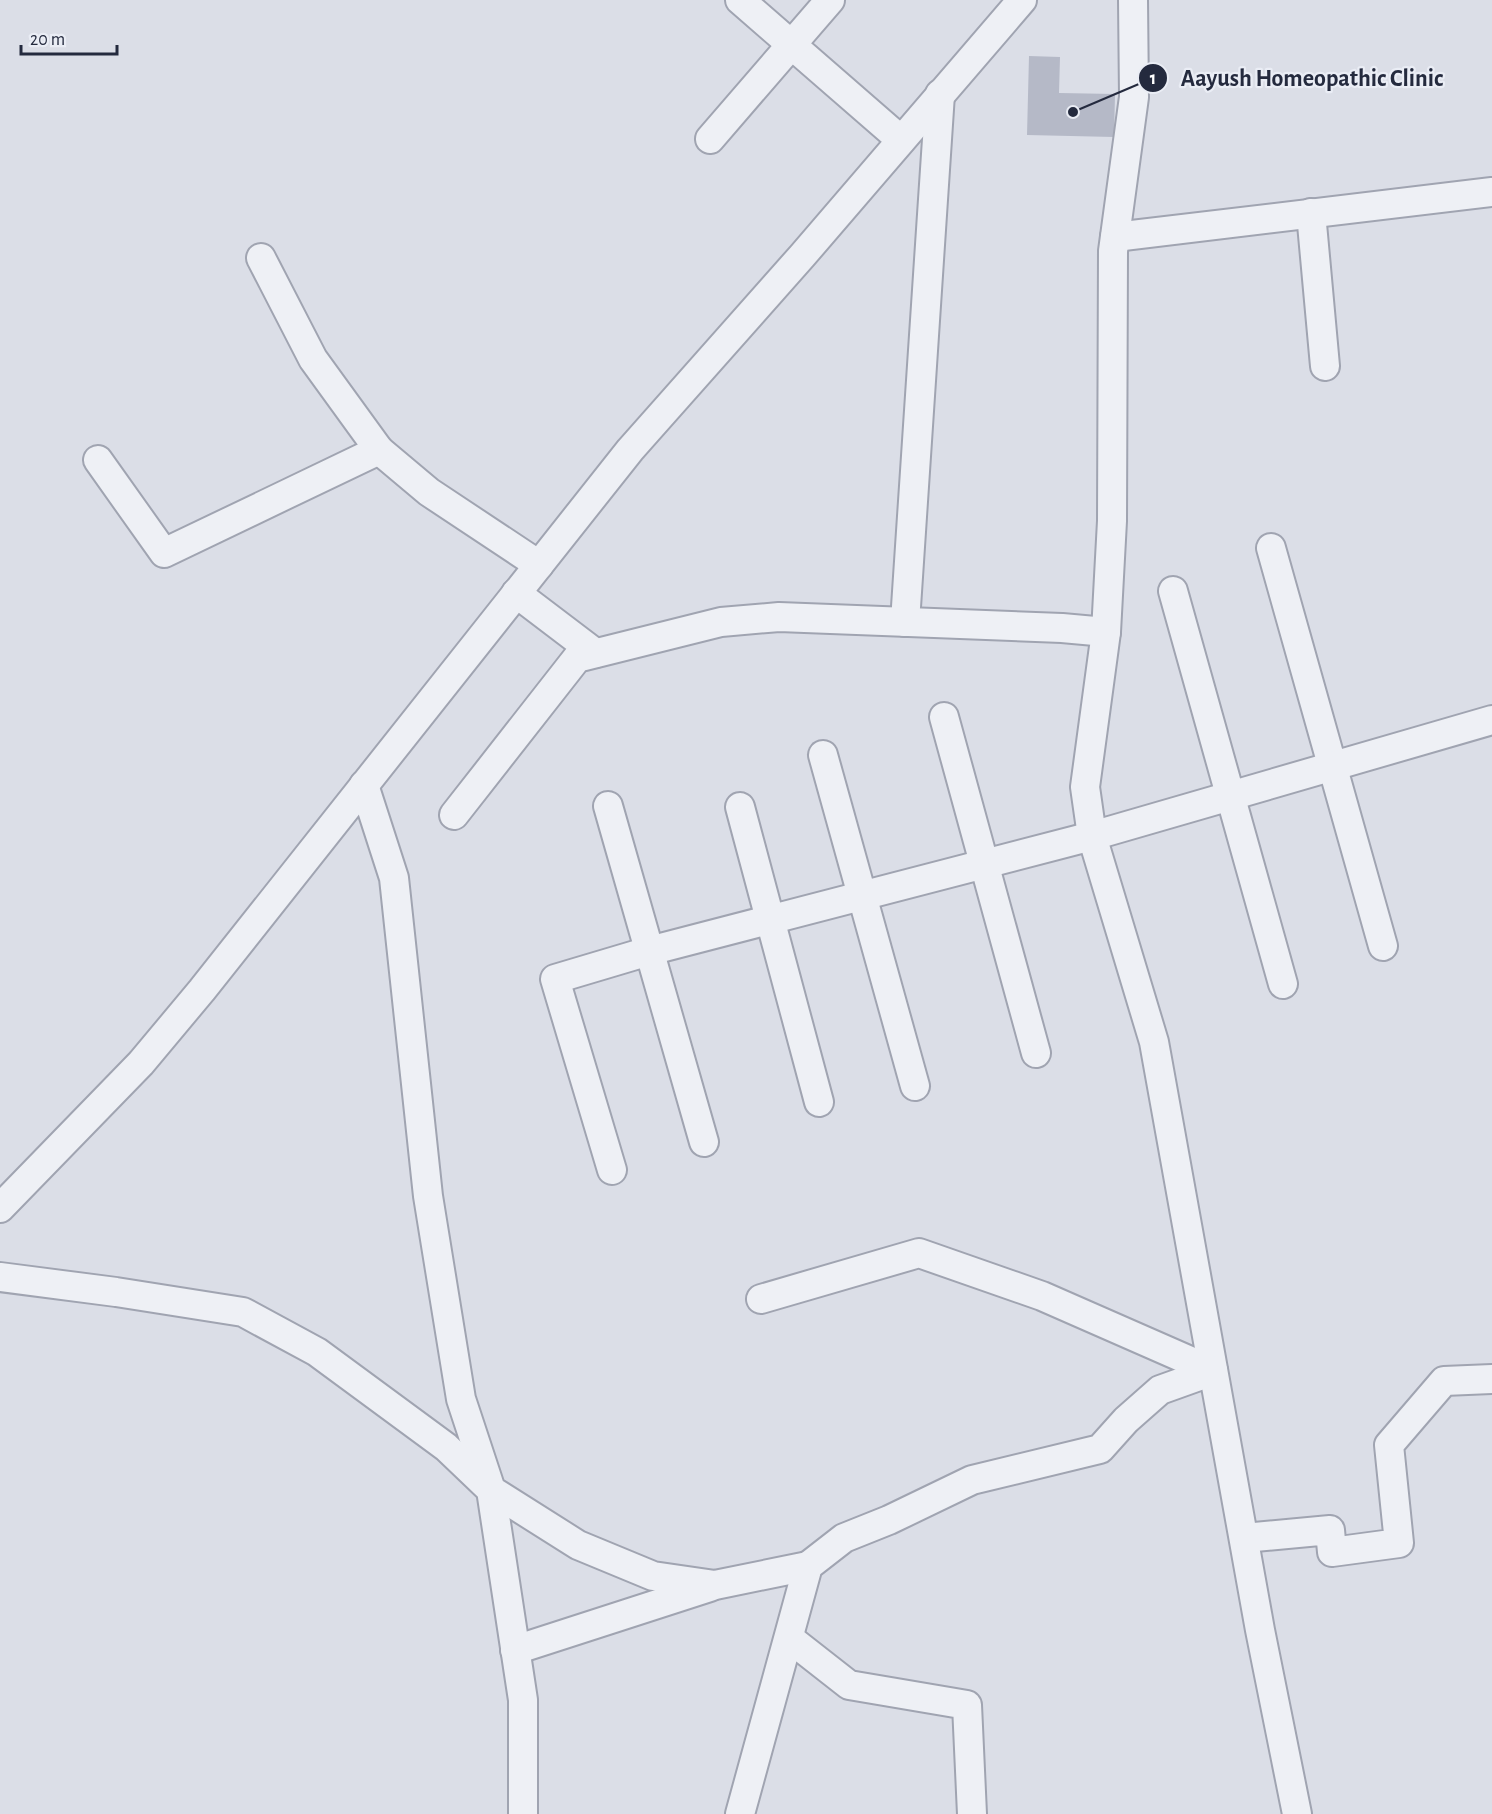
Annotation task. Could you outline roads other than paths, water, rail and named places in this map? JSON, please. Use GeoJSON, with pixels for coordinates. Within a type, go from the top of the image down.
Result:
{"type":"FeatureCollection","features":[{"type":"Feature","properties":{"kind":"street"},"geometry":{"type":"LineString","coordinates":[[740,0],[901,140]]}},
{"type":"Feature","properties":{"kind":"street"},"geometry":{"type":"LineString","coordinates":[[710,139],[830,0]]}},
{"type":"Feature","properties":{"kind":"street"},"geometry":{"type":"LineString","coordinates":[[0,1208],[141,1063],[202,990],[630,450],[802,256],[1022,0]]}},
{"type":"Feature","properties":{"kind":"street"},"geometry":{"type":"LineString","coordinates":[[1133,0],[1134,97],[1113,251],[1112,521],[1106,632],[1085,787],[1092,837],[1154,1042],[1213,1371],[1297,1814]]}},
{"type":"Feature","properties":{"kind":"street"},"geometry":{"type":"LineString","coordinates":[[905,622],[940,94]]}},
{"type":"Feature","properties":{"kind":"street"},"geometry":{"type":"LineString","coordinates":[[1115,237],[1492,192]]}},
{"type":"Feature","properties":{"kind":"street"},"geometry":{"type":"LineString","coordinates":[[1311,213],[1325,366]]}},
{"type":"Feature","properties":{"kind":"street"},"geometry":{"type":"LineString","coordinates":[[261,258],[314,359],[379,450],[429,492],[539,565]]}},
{"type":"Feature","properties":{"kind":"street"},"geometry":{"type":"LineString","coordinates":[[98,460],[114,493],[164,553],[379,450]]}},
{"type":"Feature","properties":{"kind":"street"},"geometry":{"type":"LineString","coordinates":[[1271,548],[1383,946]]}},
{"type":"Feature","properties":{"kind":"street"},"geometry":{"type":"LineString","coordinates":[[1173,591],[1283,984]]}},
{"type":"Feature","properties":{"kind":"street"},"geometry":{"type":"LineString","coordinates":[[516,593],[595,653]]}},
{"type":"Feature","properties":{"kind":"street"},"geometry":{"type":"LineString","coordinates":[[454,815],[577,658],[721,622],[779,618],[1106,632]]}},
{"type":"Feature","properties":{"kind":"street"},"geometry":{"type":"LineString","coordinates":[[944,717],[1036,1053]]}},
{"type":"Feature","properties":{"kind":"street"},"geometry":{"type":"LineString","coordinates":[[612,1170],[555,979],[649,951],[1092,837],[1492,720]]}},
{"type":"Feature","properties":{"kind":"street"},"geometry":{"type":"LineString","coordinates":[[823,754],[915,1086]]}},
{"type":"Feature","properties":{"kind":"street"},"geometry":{"type":"LineString","coordinates":[[364,785],[394,878],[428,1196],[461,1398],[490,1490],[523,1700],[523,1814]]}},
{"type":"Feature","properties":{"kind":"street"},"geometry":{"type":"LineString","coordinates":[[608,806],[704,1142]]}},
{"type":"Feature","properties":{"kind":"street"},"geometry":{"type":"LineString","coordinates":[[740,807],[819,1102]]}},
{"type":"Feature","properties":{"kind":"street"},"geometry":{"type":"LineString","coordinates":[[761,1299],[918,1253],[1042,1296],[1213,1371]]}},
{"type":"Feature","properties":{"kind":"street"},"geometry":{"type":"LineString","coordinates":[[0,1277],[243,1312],[317,1352],[446,1448],[490,1490],[578,1545],[653,1576],[715,1585]]}},
{"type":"Feature","properties":{"kind":"street"},"geometry":{"type":"LineString","coordinates":[[515,1650],[715,1585],[808,1566],[844,1538],[889,1520],[972,1480],[1100,1449],[1126,1420],[1160,1390],[1213,1371]]}},
{"type":"Feature","properties":{"kind":"street"},"geometry":{"type":"LineString","coordinates":[[1244,1538],[1330,1530],[1332,1552],[1399,1543],[1389,1445],[1444,1381],[1492,1379]]}},
{"type":"Feature","properties":{"kind":"street"},"geometry":{"type":"LineString","coordinates":[[740,1814],[808,1566]]}},
{"type":"Feature","properties":{"kind":"street"},"geometry":{"type":"LineString","coordinates":[[789,1638],[849,1685],[967,1705],[972,1814]]}},
{"type":"Feature","properties":{"kind":"place","name":"Aayush Homeopathic Clinic"},"geometry":{"type":"Point","coordinates":[1073,112]}}]}
